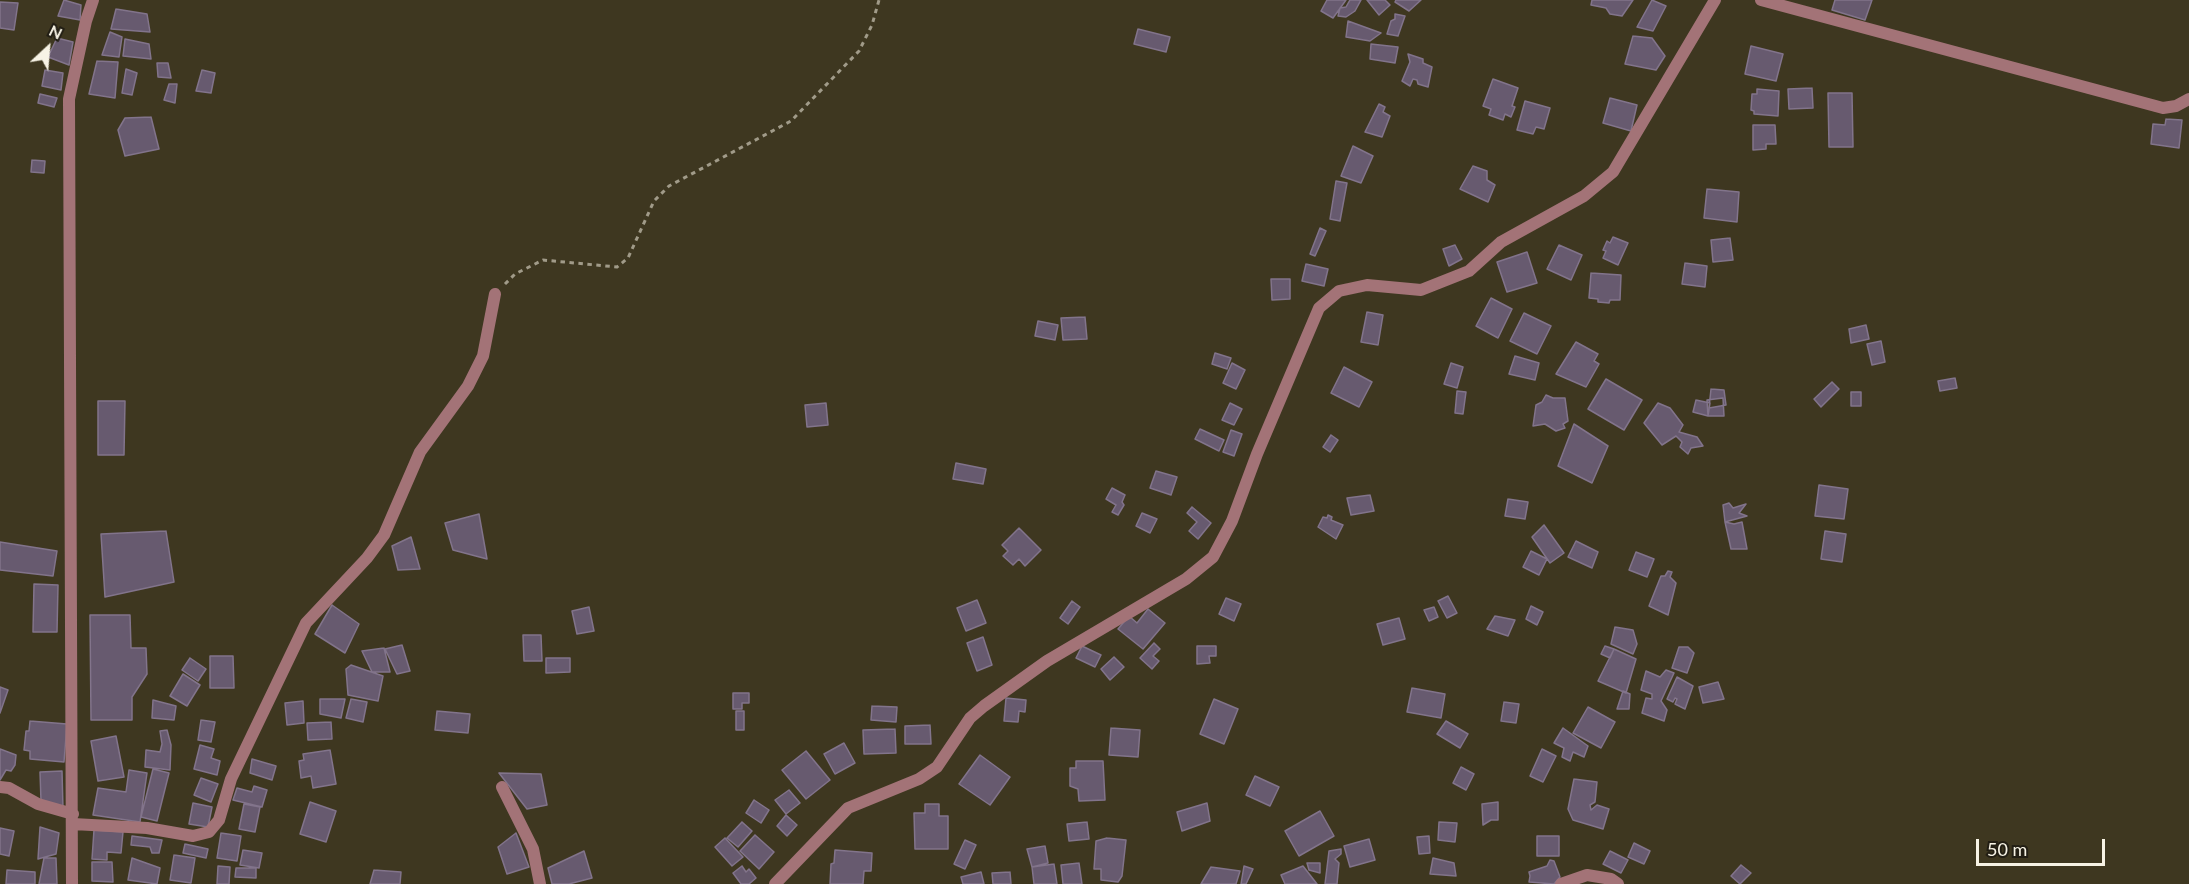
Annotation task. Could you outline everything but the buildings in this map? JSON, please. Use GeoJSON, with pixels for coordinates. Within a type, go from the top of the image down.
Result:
{"type":"FeatureCollection","features":[{"type":"Feature","properties":{"kind":"street"},"geometry":{"type":"LineString","coordinates":[[72,884],[69,99],[86,21],[93,0]]}},
{"type":"Feature","properties":{"kind":"street"},"geometry":{"type":"LineString","coordinates":[[775,884],[848,808],[919,779],[937,767],[970,718],[984,706],[1047,661],[1186,579],[1214,557],[1232,521],[1257,454],[1319,308],[1339,291],[1367,285],[1421,290],[1469,271],[1501,242],[1584,196],[1613,172],[1715,0]]}},
{"type":"Feature","properties":{"kind":"street"},"geometry":{"type":"LineString","coordinates":[[1761,0],[2163,108],[2176,106],[2189,99]]}},
{"type":"Feature","properties":{"kind":"street"},"geometry":{"type":"LineString","coordinates":[[0,787],[9,788],[73,819],[193,836],[209,832],[219,820],[231,779],[306,623],[367,558],[384,535],[420,452],[468,386],[483,356],[495,294]]}},
{"type":"Feature","properties":{"kind":"street"},"geometry":{"type":"LineString","coordinates":[[502,787],[533,849],[540,884]]}},
{"type":"Feature","properties":{"kind":"street"},"geometry":{"type":"LineString","coordinates":[[1561,884],[1587,875],[1611,879],[1618,884]]}},
{"type":"Feature","properties":{"kind":"path"},"geometry":{"type":"LineString","coordinates":[[495,294],[515,274],[543,260],[617,267],[628,258],[654,201],[669,186],[791,121],[859,51],[872,25],[879,0]]}}]}
